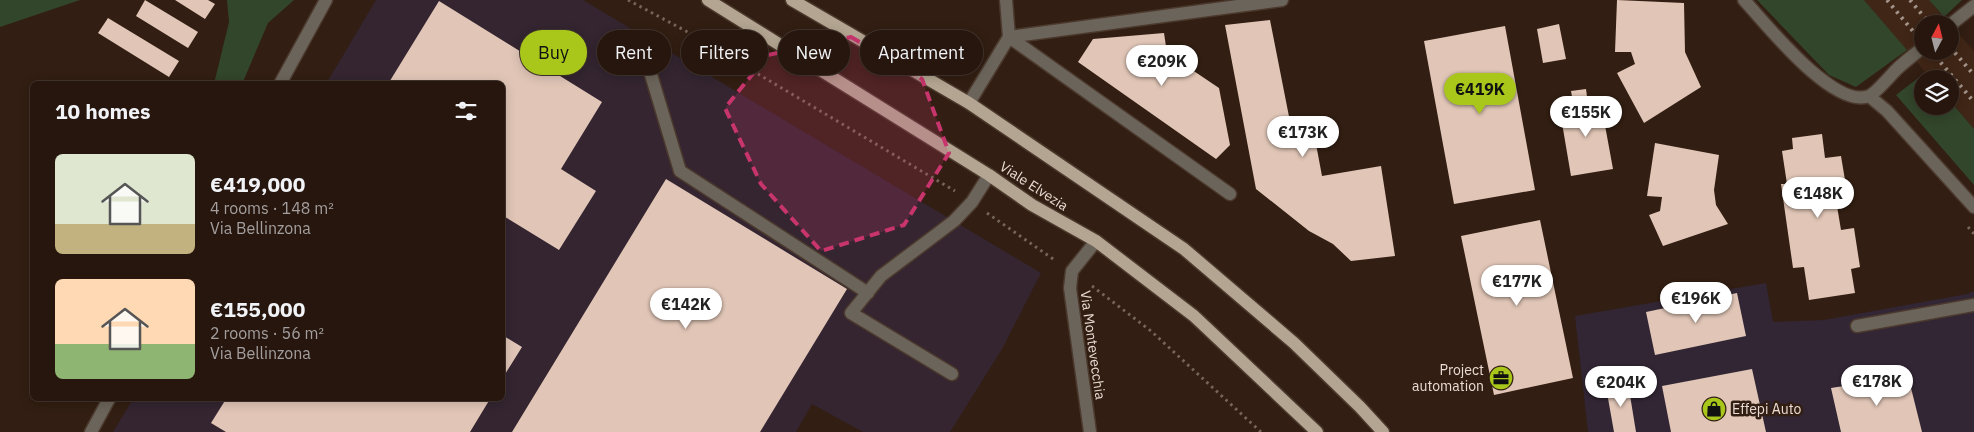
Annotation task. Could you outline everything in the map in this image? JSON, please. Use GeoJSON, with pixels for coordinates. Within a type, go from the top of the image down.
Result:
{"type":"FeatureCollection","features":[{"type":"Feature","properties":{"kind":"main road","name":"Viale Elvezia"},"geometry":{"type":"LineString","coordinates":[[708,0],[989,175],[1032,205],[1096,241],[1194,316],[1317,432]]}},
{"type":"Feature","properties":{"kind":"main road"},"geometry":{"type":"LineString","coordinates":[[792,0],[969,103],[1184,249],[1294,344],[1360,407],[1383,432]]}},
{"type":"Feature","properties":{"kind":"street"},"geometry":{"type":"LineString","coordinates":[[282,81],[326,0]]}},
{"type":"Feature","properties":{"kind":"street"},"geometry":{"type":"LineString","coordinates":[[969,103],[1009,37],[1006,0]]}},
{"type":"Feature","properties":{"kind":"street"},"geometry":{"type":"LineString","coordinates":[[1009,37],[1282,0]]}},
{"type":"Feature","properties":{"kind":"street"},"geometry":{"type":"LineString","coordinates":[[1744,0],[1811,72],[1834,89],[1852,98],[1869,96],[1914,55]]}},
{"type":"Feature","properties":{"kind":"street"},"geometry":{"type":"LineString","coordinates":[[1959,18],[1974,6]]}},
{"type":"Feature","properties":{"kind":"street"},"geometry":{"type":"LineString","coordinates":[[1009,37],[1230,194]]}},
{"type":"Feature","properties":{"kind":"street"},"geometry":{"type":"LineString","coordinates":[[651,75],[680,172],[868,293]]}},
{"type":"Feature","properties":{"kind":"street"},"geometry":{"type":"LineString","coordinates":[[1869,96],[1887,111],[1974,206]]}},
{"type":"Feature","properties":{"kind":"street"},"geometry":{"type":"LineString","coordinates":[[952,374],[851,313],[881,276],[954,220],[972,202],[989,175]]}},
{"type":"Feature","properties":{"kind":"street","name":"Via Montevecchia"},"geometry":{"type":"LineString","coordinates":[[1090,432],[1070,288],[1072,271],[1096,241]]}},
{"type":"Feature","properties":{"kind":"street"},"geometry":{"type":"LineString","coordinates":[[1857,326],[1974,305]]}},
{"type":"Feature","properties":{"kind":"street"},"geometry":{"type":"LineString","coordinates":[[91,432],[108,401]]}},
{"type":"Feature","properties":{"kind":"highlighted area"},"geometry":{"type":"Polygon","coordinates":[[[851,37],[922,79],[949,153],[904,225],[821,251],[761,184],[725,108],[768,55],[851,37]]]}},
{"type":"Feature","properties":{"kind":"shaded area"},"geometry":{"type":"Polygon","coordinates":[[[376,0],[583,0],[633,30],[597,30],[597,75],[671,75],[671,52],[681,58],[681,75],[709,75],[1041,273],[1002,349],[950,432],[863,432],[812,404],[796,432],[113,432],[132,401],[505,401],[505,81],[328,81],[376,0]]]}},
{"type":"Feature","properties":{"kind":"shaded area"},"geometry":{"type":"Polygon","coordinates":[[[1864,0],[1929,0],[1942,15],[1914,15],[1914,59],[1864,0]]]}},
{"type":"Feature","properties":{"kind":"shaded area"},"geometry":{"type":"Polygon","coordinates":[[[1959,34],[1974,51],[1974,129],[1959,112],[1959,70],[1923,70],[1915,60],[1959,60],[1959,34]]]}},
{"type":"Feature","properties":{"kind":"shaded area"},"geometry":{"type":"Polygon","coordinates":[[[1766,283],[1773,322],[1824,320],[1967,294],[1974,291],[1974,432],[1588,432],[1575,316],[1766,283]]]}},
{"type":"Feature","properties":{"kind":"green space"},"geometry":{"type":"Polygon","coordinates":[[[0,0],[80,0],[0,27],[0,0]]]}},
{"type":"Feature","properties":{"kind":"green space"},"geometry":{"type":"Polygon","coordinates":[[[227,0],[294,0],[268,23],[243,81],[215,81],[229,22],[227,0]]]}},
{"type":"Feature","properties":{"kind":"green space"},"geometry":{"type":"Polygon","coordinates":[[[1757,0],[1864,0],[1907,50],[1856,87],[1829,75],[1757,0]]]}},
{"type":"Feature","properties":{"kind":"green space"},"geometry":{"type":"Polygon","coordinates":[[[1929,0],[1962,0],[1946,15],[1942,15],[1929,0]]]}},
{"type":"Feature","properties":{"kind":"green space"},"geometry":{"type":"Polygon","coordinates":[[[1914,81],[1914,115],[1959,115],[1959,112],[1974,129],[1974,185],[1896,95],[1914,81]]]}},
{"type":"Feature","properties":{"kind":"building"},"geometry":{"type":"Polygon","coordinates":[[[145,0],[198,32],[188,48],[136,16],[145,0]]]}},
{"type":"Feature","properties":{"kind":"building"},"geometry":{"type":"Polygon","coordinates":[[[175,0],[208,0],[215,4],[205,19],[175,0]]]}},
{"type":"Feature","properties":{"kind":"building"},"geometry":{"type":"Polygon","coordinates":[[[1617,0],[1684,3],[1685,52],[1701,87],[1644,123],[1617,73],[1635,64],[1631,52],[1615,52],[1617,0]]]}},
{"type":"Feature","properties":{"kind":"building"},"geometry":{"type":"Polygon","coordinates":[[[439,1],[520,51],[520,75],[558,75],[602,102],[561,169],[596,191],[559,250],[505,217],[505,81],[390,81],[439,1]]]}},
{"type":"Feature","properties":{"kind":"building"},"geometry":{"type":"Polygon","coordinates":[[[108,18],[179,61],[169,77],[98,33],[108,18]]]}},
{"type":"Feature","properties":{"kind":"building"},"geometry":{"type":"Polygon","coordinates":[[[1270,20],[1295,147],[1316,144],[1322,176],[1381,166],[1395,256],[1351,261],[1333,244],[1309,231],[1256,189],[1225,25],[1270,20]]]}},
{"type":"Feature","properties":{"kind":"building"},"geometry":{"type":"Polygon","coordinates":[[[1559,24],[1566,59],[1543,63],[1537,29],[1559,24]]]}},
{"type":"Feature","properties":{"kind":"building"},"geometry":{"type":"Polygon","coordinates":[[[1505,26],[1535,190],[1454,204],[1424,41],[1505,26]]]}},
{"type":"Feature","properties":{"kind":"building"},"geometry":{"type":"Polygon","coordinates":[[[1164,33],[1167,53],[1219,88],[1230,145],[1216,159],[1078,62],[1093,39],[1164,33]]]}},
{"type":"Feature","properties":{"kind":"building"},"geometry":{"type":"Polygon","coordinates":[[[1586,89],[1589,111],[1602,109],[1613,169],[1571,176],[1561,117],[1575,114],[1571,91],[1586,89]]]}},
{"type":"Feature","properties":{"kind":"building"},"geometry":{"type":"Polygon","coordinates":[[[1822,134],[1825,158],[1841,156],[1847,192],[1835,194],[1841,230],[1854,228],[1860,267],[1851,269],[1855,293],[1809,300],[1804,267],[1793,268],[1781,184],[1787,184],[1782,151],[1793,149],[1792,138],[1822,134]]]}},
{"type":"Feature","properties":{"kind":"building"},"geometry":{"type":"Polygon","coordinates":[[[1655,143],[1719,155],[1714,190],[1716,205],[1728,224],[1663,246],[1649,215],[1660,211],[1662,197],[1647,196],[1655,143]]]}},
{"type":"Feature","properties":{"kind":"building"},"geometry":{"type":"Polygon","coordinates":[[[666,179],[847,289],[760,432],[512,432],[666,179]]]}},
{"type":"Feature","properties":{"kind":"building"},"geometry":{"type":"Polygon","coordinates":[[[1540,220],[1573,378],[1494,395],[1461,236],[1540,220]]]}},
{"type":"Feature","properties":{"kind":"building"},"geometry":{"type":"Polygon","coordinates":[[[1737,293],[1746,336],[1655,355],[1646,312],[1737,293]]]}},
{"type":"Feature","properties":{"kind":"building"},"geometry":{"type":"Polygon","coordinates":[[[505,337],[522,347],[505,374],[505,337]]]}},
{"type":"Feature","properties":{"kind":"building","name":"Effepi Auto"},"geometry":{"type":"Polygon","coordinates":[[[1752,369],[1766,432],[1671,432],[1662,386],[1752,369]]]}},
{"type":"Feature","properties":{"kind":"building"},"geometry":{"type":"Polygon","coordinates":[[[1908,376],[1922,432],[1841,432],[1831,388],[1908,376]]]}},
{"type":"Feature","properties":{"kind":"building"},"geometry":{"type":"Polygon","coordinates":[[[1628,383],[1636,432],[1614,432],[1606,387],[1628,383]]]}},
{"type":"Feature","properties":{"kind":"building"},"geometry":{"type":"Polygon","coordinates":[[[225,401],[489,401],[470,432],[226,432],[211,423],[225,401]]]}},
{"type":"Feature","properties":{"kind":"railway"},"geometry":{"type":"LineString","coordinates":[[1887,0],[1914,32]]}},
{"type":"Feature","properties":{"kind":"railway"},"geometry":{"type":"LineString","coordinates":[[1910,0],[1922,15]]}},
{"type":"Feature","properties":{"kind":"railway"},"geometry":{"type":"LineString","coordinates":[[1959,58],[1974,75]]}},
{"type":"Feature","properties":{"kind":"railway"},"geometry":{"type":"LineString","coordinates":[[1939,60],[1974,102]]}},
{"type":"Feature","properties":{"kind":"place","name":"Project automation"},"geometry":{"type":"Point","coordinates":[1501,378]}},
{"type":"Feature","properties":{"kind":"place","name":"Effepi Auto"},"geometry":{"type":"Point","coordinates":[1714,409]}}]}
